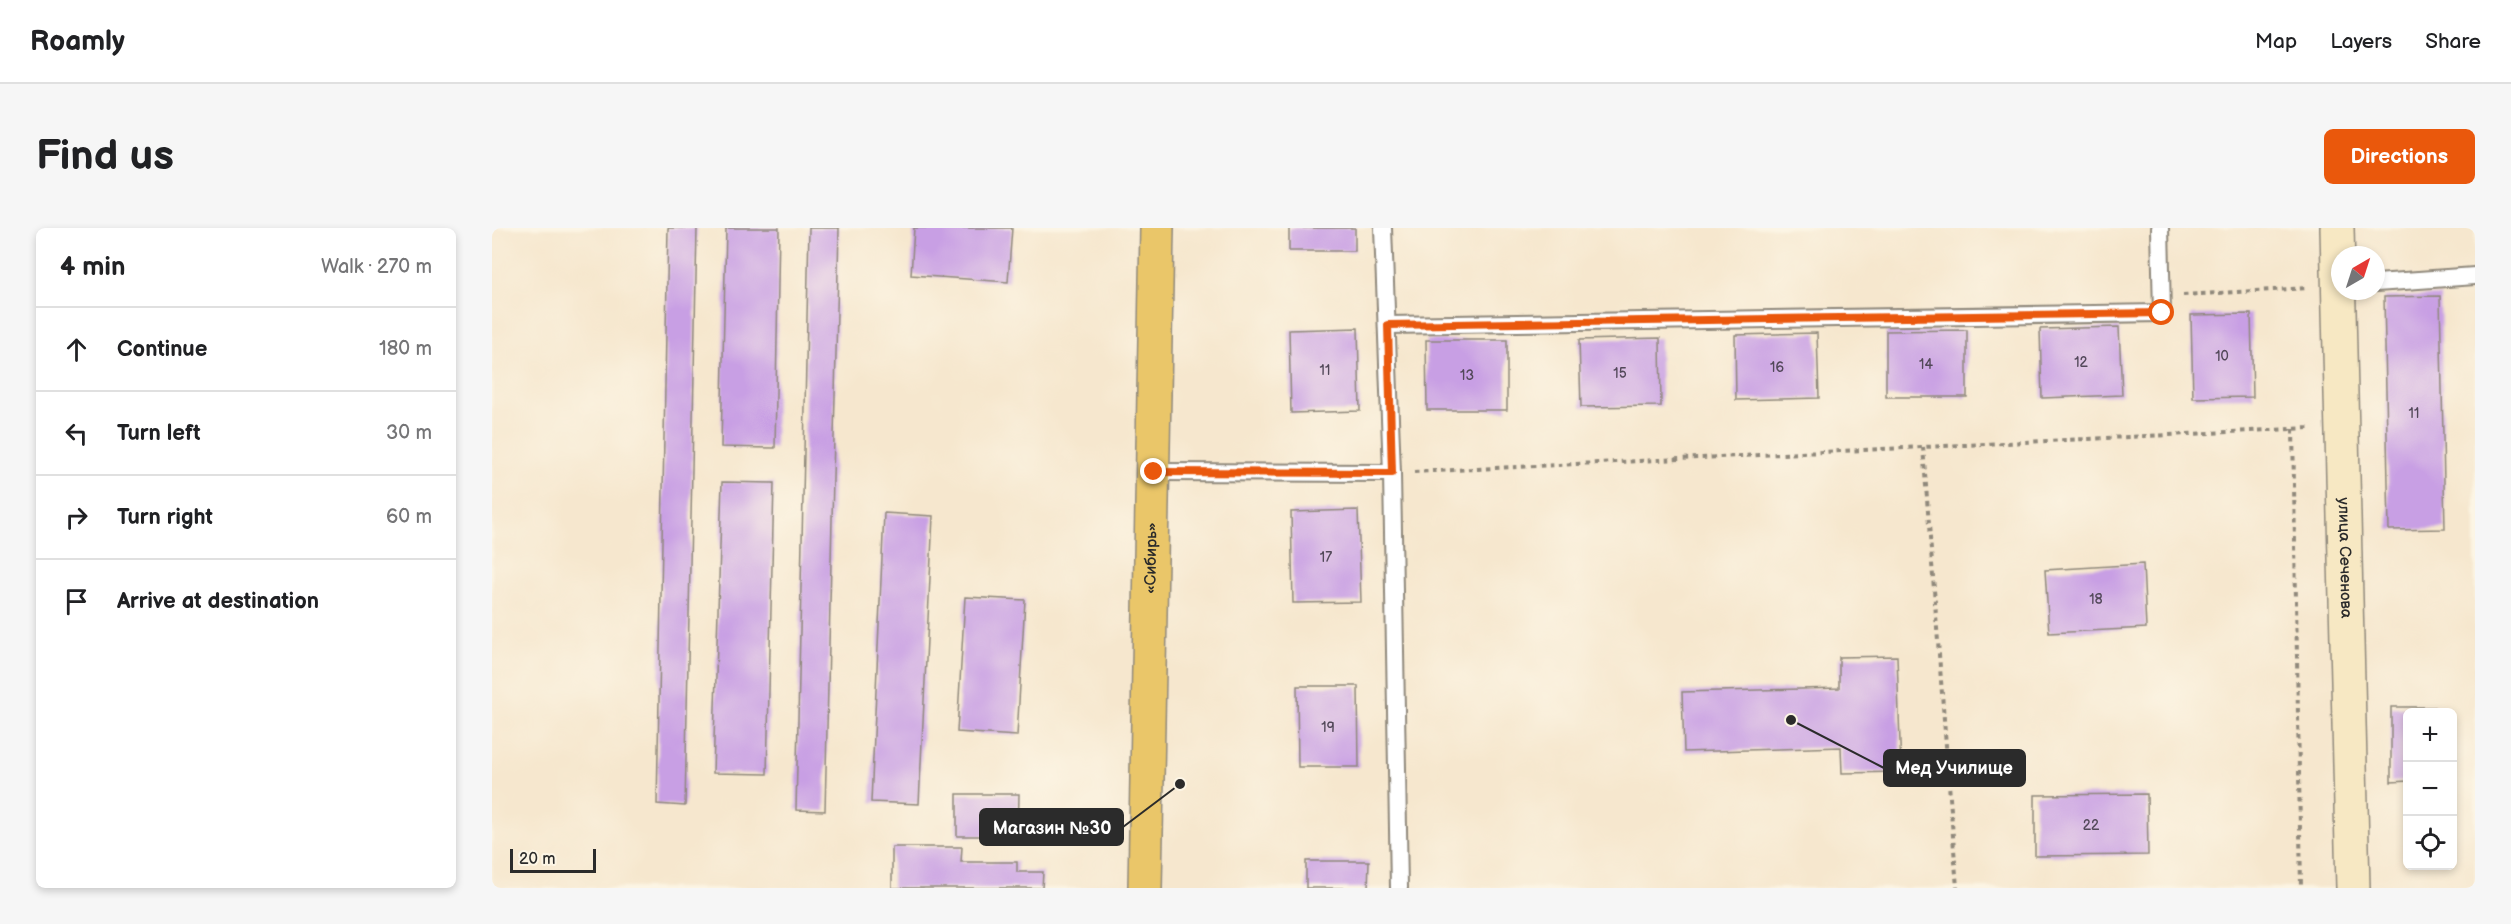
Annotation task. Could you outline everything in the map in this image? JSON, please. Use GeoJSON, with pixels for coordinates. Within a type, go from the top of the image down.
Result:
{"type":"FeatureCollection","features":[{"type":"Feature","properties":{"kind":"main road","name":"«Сибирь»"},"geometry":{"type":"LineString","coordinates":[[1145,888],[1157,228]]}},
{"type":"Feature","properties":{"kind":"street","name":"улица Сеченова"},"geometry":{"type":"LineString","coordinates":[[2337,228],[2353,888]]}},
{"type":"Feature","properties":{"kind":"lane"},"geometry":{"type":"LineString","coordinates":[[1383,228],[1392,473],[1399,888]]}},
{"type":"Feature","properties":{"kind":"lane"},"geometry":{"type":"LineString","coordinates":[[1388,325],[2162,313],[2160,228]]}},
{"type":"Feature","properties":{"kind":"lane"},"geometry":{"type":"LineString","coordinates":[[2385,282],[2475,276]]}},
{"type":"Feature","properties":{"kind":"lane"},"geometry":{"type":"LineString","coordinates":[[1154,472],[1392,473]]}},
{"type":"Feature","properties":{"kind":"path"},"geometry":{"type":"LineString","coordinates":[[2161,297],[2331,286]]}},
{"type":"Feature","properties":{"kind":"path"},"geometry":{"type":"LineString","coordinates":[[1392,473],[2322,427]]}},
{"type":"Feature","properties":{"kind":"path"},"geometry":{"type":"LineString","coordinates":[[2293,429],[2301,888]]}},
{"type":"Feature","properties":{"kind":"path"},"geometry":{"type":"LineString","coordinates":[[1923,447],[1957,888]]}},
{"type":"Feature","properties":{"kind":"building"},"geometry":{"type":"Polygon","coordinates":[[[668,228],[697,228],[685,806],[657,804],[668,228]]]}},
{"type":"Feature","properties":{"kind":"building"},"geometry":{"type":"Polygon","coordinates":[[[726,228],[779,228],[775,448],[721,447],[726,228]]]}},
{"type":"Feature","properties":{"kind":"building"},"geometry":{"type":"Polygon","coordinates":[[[809,228],[839,228],[825,811],[796,810],[809,228]]]}},
{"type":"Feature","properties":{"kind":"building"},"geometry":{"type":"Polygon","coordinates":[[[914,228],[1012,228],[1008,282],[911,275],[914,228]]]}},
{"type":"Feature","properties":{"kind":"building"},"geometry":{"type":"Polygon","coordinates":[[[1289,228],[1355,228],[1355,251],[1289,251],[1289,228]]]}},
{"type":"Feature","properties":{"kind":"building"},"geometry":{"type":"Polygon","coordinates":[[[2440,296],[2445,529],[2389,530],[2385,297],[2440,296]]]}},
{"type":"Feature","properties":{"kind":"building"},"geometry":{"type":"Polygon","coordinates":[[[2251,314],[2253,397],[2193,398],[2191,315],[2251,314]]]}},
{"type":"Feature","properties":{"kind":"building"},"geometry":{"type":"Polygon","coordinates":[[[2119,327],[2122,395],[2042,398],[2040,329],[2119,327]]]}},
{"type":"Feature","properties":{"kind":"building"},"geometry":{"type":"Polygon","coordinates":[[[1358,328],[1360,411],[1291,413],[1289,330],[1358,328]]]}},
{"type":"Feature","properties":{"kind":"building"},"geometry":{"type":"Polygon","coordinates":[[[1967,330],[1967,397],[1886,397],[1886,331],[1967,330]]]}},
{"type":"Feature","properties":{"kind":"building"},"geometry":{"type":"Polygon","coordinates":[[[1817,333],[1819,398],[1736,400],[1735,335],[1817,333]]]}},
{"type":"Feature","properties":{"kind":"building"},"geometry":{"type":"Polygon","coordinates":[[[1660,338],[1661,406],[1581,407],[1579,340],[1660,338]]]}},
{"type":"Feature","properties":{"kind":"building"},"geometry":{"type":"Polygon","coordinates":[[[1426,340],[1507,340],[1507,410],[1427,410],[1426,340]]]}},
{"type":"Feature","properties":{"kind":"building"},"geometry":{"type":"Polygon","coordinates":[[[722,482],[774,483],[767,774],[713,773],[722,482]]]}},
{"type":"Feature","properties":{"kind":"building"},"geometry":{"type":"Polygon","coordinates":[[[1358,510],[1361,602],[1293,603],[1291,512],[1358,510]]]}},
{"type":"Feature","properties":{"kind":"building"},"geometry":{"type":"Polygon","coordinates":[[[884,513],[933,516],[919,804],[871,802],[884,513]]]}},
{"type":"Feature","properties":{"kind":"building"},"geometry":{"type":"Polygon","coordinates":[[[2143,564],[2146,628],[2049,633],[2045,570],[2143,564]]]}},
{"type":"Feature","properties":{"kind":"building"},"geometry":{"type":"Polygon","coordinates":[[[965,597],[1025,600],[1017,736],[957,732],[965,597]]]}},
{"type":"Feature","properties":{"kind":"building"},"geometry":{"type":"Polygon","coordinates":[[[1897,656],[1901,772],[1842,773],[1841,747],[1684,752],[1682,692],[1839,688],[1839,657],[1897,656]]]}},
{"type":"Feature","properties":{"kind":"building"},"geometry":{"type":"Polygon","coordinates":[[[1297,686],[1358,686],[1359,767],[1298,767],[1297,686]]]}},
{"type":"Feature","properties":{"kind":"building"},"geometry":{"type":"Polygon","coordinates":[[[2391,707],[2435,707],[2403,708],[2403,781],[2391,782],[2391,707]]]}},
{"type":"Feature","properties":{"kind":"building"},"geometry":{"type":"Polygon","coordinates":[[[957,794],[1019,794],[1018,836],[957,836],[957,794]]]}},
{"type":"Feature","properties":{"kind":"building"},"geometry":{"type":"Polygon","coordinates":[[[2147,794],[2148,855],[2035,856],[2035,795],[2147,794]]]}},
{"type":"Feature","properties":{"kind":"building"},"geometry":{"type":"Polygon","coordinates":[[[892,847],[962,847],[961,862],[1017,862],[1017,872],[1043,872],[1042,888],[892,888],[892,847]]]}},
{"type":"Feature","properties":{"kind":"building"},"geometry":{"type":"Polygon","coordinates":[[[1306,861],[1369,861],[1368,888],[1306,888],[1306,861]]]}},
{"type":"Feature","properties":{"kind":"place","name":"Мед Училище"},"geometry":{"type":"Point","coordinates":[1791,720]}},
{"type":"Feature","properties":{"kind":"place","name":"Магазин №30"},"geometry":{"type":"Point","coordinates":[1180,784]}},
{"type":"Feature","properties":{"kind":"route"},"geometry":{"type":"LineString","coordinates":[[1154,472],[1392,473],[1388,325],[2162,313]]}}]}
